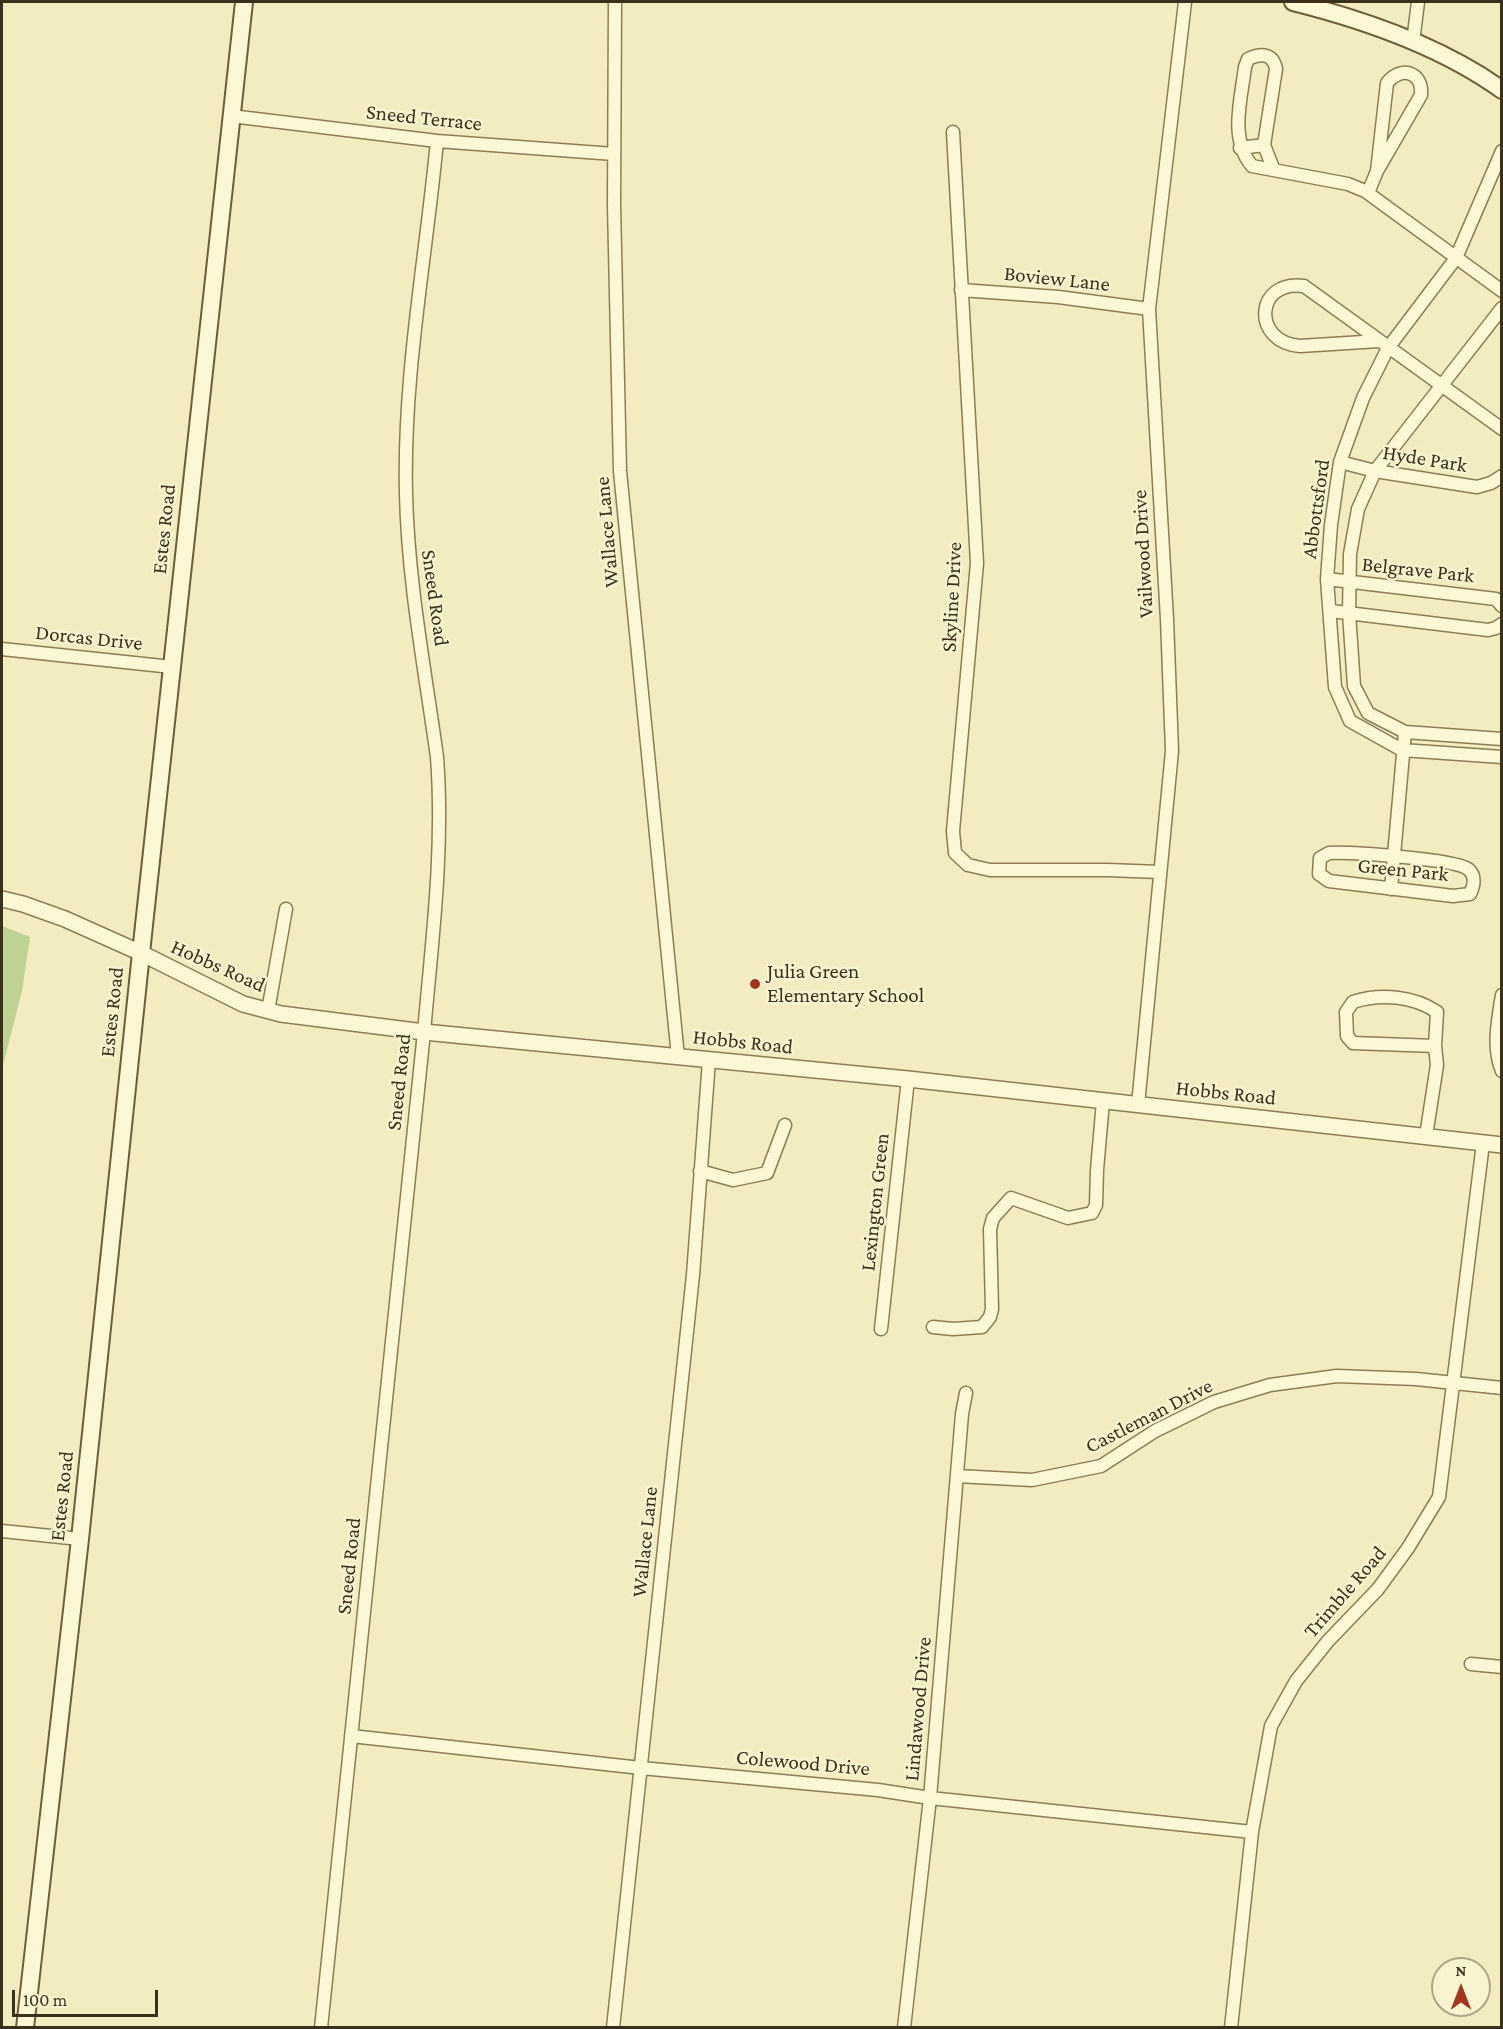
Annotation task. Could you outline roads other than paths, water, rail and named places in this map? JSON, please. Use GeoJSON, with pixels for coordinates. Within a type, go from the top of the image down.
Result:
{"type":"FeatureCollection","features":[{"type":"Feature","properties":{"kind":"main road","name":"Estes Road"},"geometry":{"type":"LineString","coordinates":[[25,2028],[80,1539],[244,2]]}},
{"type":"Feature","properties":{"kind":"main road"},"geometry":{"type":"LineString","coordinates":[[1293,2],[1338,15],[1413,42],[1457,63],[1502,90]]}},
{"type":"Feature","properties":{"kind":"street","name":"Wallace Lane"},"geometry":{"type":"LineString","coordinates":[[615,2],[614,154],[620,471],[678,1057]]}},
{"type":"Feature","properties":{"kind":"street","name":"Vailwood Drive"},"geometry":{"type":"LineString","coordinates":[[1138,1105],[1172,751],[1167,619],[1149,309],[1185,2]]}},
{"type":"Feature","properties":{"kind":"street"},"geometry":{"type":"LineString","coordinates":[[1413,42],[1418,2]]}},
{"type":"Feature","properties":{"kind":"street"},"geometry":{"type":"LineString","coordinates":[[1273,168],[1264,145],[1276,69],[1275,63],[1269,56],[1262,55],[1248,59],[1245,67],[1238,130],[1240,148],[1252,166],[1273,168],[1348,184],[1368,193],[1502,291]]}},
{"type":"Feature","properties":{"kind":"street"},"geometry":{"type":"LineString","coordinates":[[1368,193],[1377,171],[1421,95],[1422,87],[1418,78],[1408,73],[1392,76],[1387,83],[1377,171]]}},
{"type":"Feature","properties":{"kind":"street","name":"Sneed Terrace"},"geometry":{"type":"LineString","coordinates":[[231,116],[437,141],[614,154]]}},
{"type":"Feature","properties":{"kind":"street","name":"Skyline Drive"},"geometry":{"type":"LineString","coordinates":[[953,132],[977,563],[953,831],[955,853],[968,865],[990,870],[1160,872]]}},
{"type":"Feature","properties":{"kind":"street","name":"Sneed Road"},"geometry":{"type":"LineString","coordinates":[[321,2028],[424,1032],[438,871],[440,793],[408,542],[406,446],[413,353],[437,141]]}},
{"type":"Feature","properties":{"kind":"street"},"geometry":{"type":"LineString","coordinates":[[1240,148],[1264,145]]}},
{"type":"Feature","properties":{"kind":"street","name":"Abbottsford"},"geometry":{"type":"LineString","coordinates":[[1502,151],[1456,258],[1383,344],[1340,462],[1331,525],[1327,579],[1335,687],[1350,721],[1402,750],[1502,757]]}},
{"type":"Feature","properties":{"kind":"street"},"geometry":{"type":"LineString","coordinates":[[1489,179],[1502,175]]}},
{"type":"Feature","properties":{"kind":"street"},"geometry":{"type":"LineString","coordinates":[[1383,344],[1289,345],[1274,337],[1270,331],[1266,323],[1265,308],[1273,294],[1280,289],[1288,285],[1304,286],[1502,429]]}},
{"type":"Feature","properties":{"kind":"street","name":"Boview Lane"},"geometry":{"type":"LineString","coordinates":[[961,290],[1058,297],[1149,309]]}},
{"type":"Feature","properties":{"kind":"street","name":"Abbottsford"},"geometry":{"type":"LineString","coordinates":[[1502,308],[1375,471],[1358,509],[1350,554],[1349,612],[1354,686],[1368,713],[1405,732],[1502,739]]}},
{"type":"Feature","properties":{"kind":"street","name":"Hyde Park"},"geometry":{"type":"LineString","coordinates":[[1340,462],[1375,471],[1477,487],[1491,483],[1502,476]]}},
{"type":"Feature","properties":{"kind":"street","name":"Belgrave Park"},"geometry":{"type":"LineString","coordinates":[[1327,579],[1469,594],[1496,599],[1502,606]]}},
{"type":"Feature","properties":{"kind":"street"},"geometry":{"type":"LineString","coordinates":[[1330,611],[1488,630],[1502,624]]}},
{"type":"Feature","properties":{"kind":"street","name":"Dorcas Drive"},"geometry":{"type":"LineString","coordinates":[[2,649],[172,666]]}},
{"type":"Feature","properties":{"kind":"street"},"geometry":{"type":"LineString","coordinates":[[1391,889],[1405,732]]}},
{"type":"Feature","properties":{"kind":"street","name":"Green Park"},"geometry":{"type":"LineString","coordinates":[[1329,853],[1393,856],[1458,865],[1468,869],[1474,878],[1474,887],[1470,894],[1454,896],[1329,881],[1319,874],[1320,858],[1329,853]]}},
{"type":"Feature","properties":{"kind":"street","name":"Hobbs Road"},"geometry":{"type":"LineString","coordinates":[[2,899],[65,919],[141,953],[243,1004],[281,1014],[424,1032],[908,1079],[1502,1145]]}},
{"type":"Feature","properties":{"kind":"street"},"geometry":{"type":"LineString","coordinates":[[268,1011],[286,909]]}},
{"type":"Feature","properties":{"kind":"street"},"geometry":{"type":"LineString","coordinates":[[1502,995],[1497,1028],[1497,1054],[1502,1071]]}},
{"type":"Feature","properties":{"kind":"street"},"geometry":{"type":"LineString","coordinates":[[1426,1137],[1437,1065],[1435,1046],[1437,1012],[1426,1004],[1395,997],[1353,1002],[1346,1012],[1347,1036],[1353,1043],[1435,1046]]}},
{"type":"Feature","properties":{"kind":"street","name":"Wallace Lane"},"geometry":{"type":"LineString","coordinates":[[613,2028],[693,1275],[709,1060]]}},
{"type":"Feature","properties":{"kind":"street","name":"Lexington Green"},"geometry":{"type":"LineString","coordinates":[[881,1329],[908,1079]]}},
{"type":"Feature","properties":{"kind":"street"},"geometry":{"type":"LineString","coordinates":[[933,1327],[982,1328],[990,1317],[992,1309],[990,1229],[993,1218],[1001,1206],[1011,1198],[1068,1218],[1092,1213],[1096,1205],[1103,1101]]}},
{"type":"Feature","properties":{"kind":"street"},"geometry":{"type":"LineString","coordinates":[[700,1171],[733,1180],[767,1173],[785,1125]]}},
{"type":"Feature","properties":{"kind":"street","name":"Trimble Road"},"geometry":{"type":"LineString","coordinates":[[1231,2028],[1252,1832],[1271,1726],[1296,1682],[1328,1641],[1378,1589],[1408,1548],[1439,1497],[1483,1143]]}},
{"type":"Feature","properties":{"kind":"street","name":"Castleman Drive"},"geometry":{"type":"LineString","coordinates":[[957,1476],[1032,1480],[1101,1466],[1155,1431],[1214,1402],[1270,1384],[1337,1376],[1502,1388]]}},
{"type":"Feature","properties":{"kind":"street","name":"Lindawood Drive"},"geometry":{"type":"LineString","coordinates":[[904,2028],[930,1798],[962,1414],[966,1393]]}},
{"type":"Feature","properties":{"kind":"street"},"geometry":{"type":"LineString","coordinates":[[2,1531],[80,1539]]}},
{"type":"Feature","properties":{"kind":"street"},"geometry":{"type":"LineString","coordinates":[[1471,1664],[1502,1667]]}},
{"type":"Feature","properties":{"kind":"street","name":"Colewood Drive"},"geometry":{"type":"LineString","coordinates":[[351,1736],[641,1768],[878,1790],[930,1798],[1252,1832]]}},
{"type":"Feature","properties":{"kind":"place","name":"Julia Green Elementary School"},"geometry":{"type":"Point","coordinates":[755,984]}}]}
